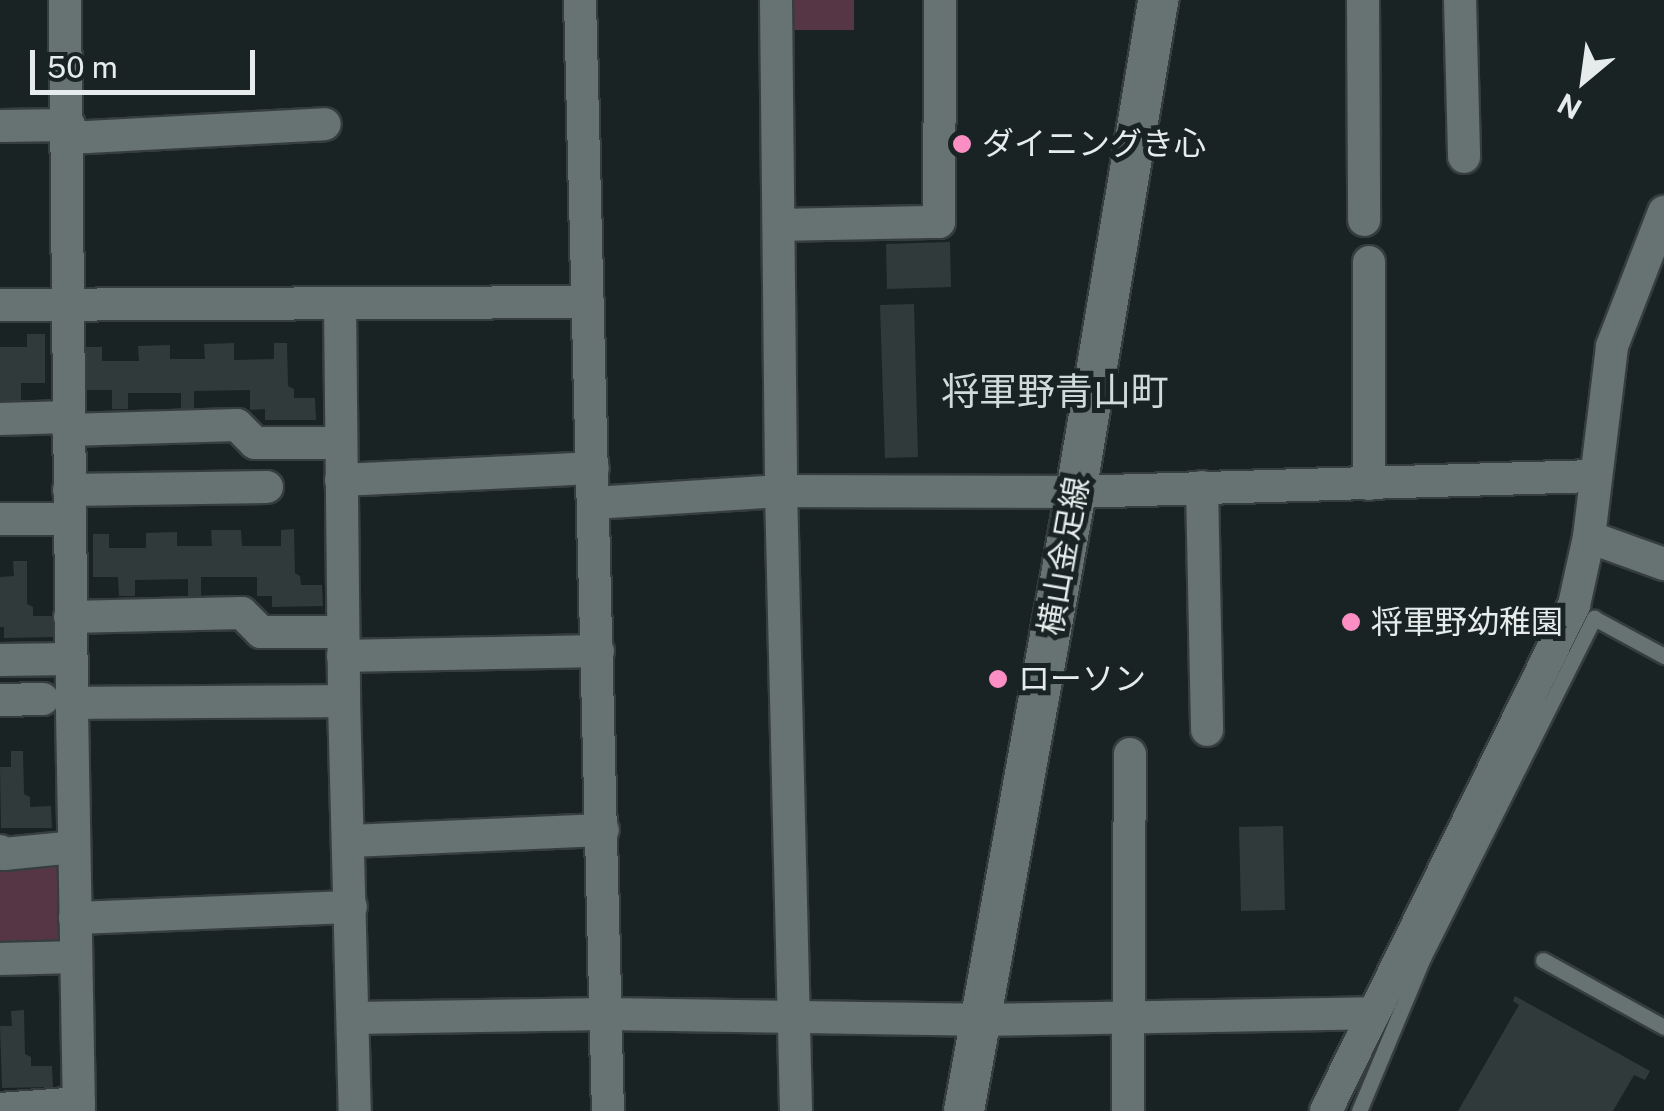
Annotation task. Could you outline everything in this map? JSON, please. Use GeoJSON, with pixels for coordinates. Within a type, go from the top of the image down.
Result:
{"type":"FeatureCollection","features":[{"type":"Feature","properties":{"kind":"street"},"geometry":{"type":"LineString","coordinates":[[0,1109],[79,1107],[74,846],[58,701],[71,659],[65,0]]}},
{"type":"Feature","properties":{"kind":"street"},"geometry":{"type":"LineString","coordinates":[[580,0],[608,1111]]}},
{"type":"Feature","properties":{"kind":"street"},"geometry":{"type":"LineString","coordinates":[[776,0],[781,491],[796,1111]]}},
{"type":"Feature","properties":{"kind":"street"},"geometry":{"type":"LineString","coordinates":[[779,225],[939,222],[940,0]]}},
{"type":"Feature","properties":{"kind":"street","name":"横山金足線"},"geometry":{"type":"LineString","coordinates":[[964,1111],[1076,492],[1158,0]]}},
{"type":"Feature","properties":{"kind":"street"},"geometry":{"type":"LineString","coordinates":[[1363,0],[1364,220]]}},
{"type":"Feature","properties":{"kind":"street"},"geometry":{"type":"LineString","coordinates":[[1460,0],[1464,157]]}},
{"type":"Feature","properties":{"kind":"street"},"geometry":{"type":"LineString","coordinates":[[0,126],[69,131],[325,124]]}},
{"type":"Feature","properties":{"kind":"street"},"geometry":{"type":"LineString","coordinates":[[1326,1111],[1574,605],[1589,537],[1593,476],[1612,346],[1654,266],[1664,212]]}},
{"type":"Feature","properties":{"kind":"street"},"geometry":{"type":"LineString","coordinates":[[1369,262],[1369,484]]}},
{"type":"Feature","properties":{"kind":"street"},"geometry":{"type":"LineString","coordinates":[[0,305],[588,302]]}},
{"type":"Feature","properties":{"kind":"street"},"geometry":{"type":"LineString","coordinates":[[340,304],[344,700],[356,1111]]}},
{"type":"Feature","properties":{"kind":"street"},"geometry":{"type":"LineString","coordinates":[[0,419],[237,426],[255,444],[341,443]]}},
{"type":"Feature","properties":{"kind":"street"},"geometry":{"type":"LineString","coordinates":[[342,480],[593,468]]}},
{"type":"Feature","properties":{"kind":"street"},"geometry":{"type":"LineString","coordinates":[[594,503],[781,491],[1076,492],[1593,476]]}},
{"type":"Feature","properties":{"kind":"street"},"geometry":{"type":"LineString","coordinates":[[0,519],[69,504],[267,487]]}},
{"type":"Feature","properties":{"kind":"street"},"geometry":{"type":"LineString","coordinates":[[1202,488],[1207,730]]}},
{"type":"Feature","properties":{"kind":"street"},"geometry":{"type":"LineString","coordinates":[[1589,537],[1664,564]]}},
{"type":"Feature","properties":{"kind":"street"},"geometry":{"type":"LineString","coordinates":[[70,617],[242,613],[262,632],[343,644],[598,651]]}},
{"type":"Feature","properties":{"kind":"street"},"geometry":{"type":"LineString","coordinates":[[0,660],[71,659]]}},
{"type":"Feature","properties":{"kind":"street"},"geometry":{"type":"LineString","coordinates":[[0,700],[344,700]]}},
{"type":"Feature","properties":{"kind":"street"},"geometry":{"type":"LineString","coordinates":[[1128,1111],[1130,754]]}},
{"type":"Feature","properties":{"kind":"street"},"geometry":{"type":"LineString","coordinates":[[349,841],[603,830]]}},
{"type":"Feature","properties":{"kind":"street"},"geometry":{"type":"LineString","coordinates":[[0,850],[4,854],[74,846]]}},
{"type":"Feature","properties":{"kind":"street"},"geometry":{"type":"LineString","coordinates":[[75,918],[350,907]]}},
{"type":"Feature","properties":{"kind":"street"},"geometry":{"type":"LineString","coordinates":[[0,959],[76,958]]}},
{"type":"Feature","properties":{"kind":"street"},"geometry":{"type":"LineString","coordinates":[[353,1018],[607,1014],[1127,1020],[1373,1012]]}},
{"type":"Feature","properties":{"kind":"lane"},"geometry":{"type":"LineString","coordinates":[[1359,1111],[1431,942],[1594,618],[1664,656]]}},
{"type":"Feature","properties":{"kind":"lane"},"geometry":{"type":"LineString","coordinates":[[1543,960],[1664,1027]]}},
{"type":"Feature","properties":{"kind":"shaded area"},"geometry":{"type":"Polygon","coordinates":[[[784,0],[854,0],[854,30],[784,30],[784,0]]]}},
{"type":"Feature","properties":{"kind":"shaded area"},"geometry":{"type":"Polygon","coordinates":[[[61,862],[62,945],[0,946],[0,864],[61,862]]]}},
{"type":"Feature","properties":{"kind":"building"},"geometry":{"type":"Polygon","coordinates":[[[950,242],[951,287],[887,289],[886,244],[950,242]]]}},
{"type":"Feature","properties":{"kind":"building"},"geometry":{"type":"Polygon","coordinates":[[[914,304],[918,457],[885,458],[880,305],[914,304]]]}},
{"type":"Feature","properties":{"kind":"building"},"geometry":{"type":"Polygon","coordinates":[[[27,334],[45,334],[45,383],[21,383],[21,401],[0,402],[0,347],[27,347],[27,334]]]}},
{"type":"Feature","properties":{"kind":"building"},"geometry":{"type":"Polygon","coordinates":[[[234,343],[234,360],[274,359],[274,343],[287,343],[288,386],[294,389],[294,398],[315,398],[316,420],[265,420],[265,409],[250,410],[250,390],[194,391],[194,410],[181,411],[181,393],[128,393],[128,409],[112,409],[112,390],[86,390],[85,347],[102,347],[102,361],[139,361],[138,346],[170,345],[170,359],[205,359],[204,344],[234,343]]]}},
{"type":"Feature","properties":{"kind":"building"},"geometry":{"type":"Polygon","coordinates":[[[294,529],[295,573],[300,576],[301,585],[322,585],[323,606],[272,607],[272,596],[257,596],[257,577],[201,577],[201,597],[188,597],[188,579],[135,580],[135,596],[119,596],[118,577],[93,577],[93,534],[109,534],[109,548],[146,548],[146,533],[177,532],[177,546],[212,546],[211,530],[241,530],[242,546],[281,546],[281,530],[294,529]]]}},
{"type":"Feature","properties":{"kind":"building"},"geometry":{"type":"Polygon","coordinates":[[[13,561],[27,561],[27,604],[33,607],[33,616],[54,616],[55,637],[4,638],[4,627],[0,627],[0,577],[14,576],[13,561]]]}},
{"type":"Feature","properties":{"kind":"building"},"geometry":{"type":"Polygon","coordinates":[[[11,751],[23,751],[24,794],[30,797],[30,807],[51,806],[52,828],[1,828],[0,767],[11,767],[11,751]]]}},
{"type":"Feature","properties":{"kind":"building"},"geometry":{"type":"Polygon","coordinates":[[[1283,826],[1285,910],[1241,911],[1239,827],[1283,826]]]}},
{"type":"Feature","properties":{"kind":"building"},"geometry":{"type":"Polygon","coordinates":[[[1515,996],[1650,1071],[1645,1080],[1634,1075],[1613,1111],[1458,1111],[1519,1005],[1513,1001],[1515,996]]]}},
{"type":"Feature","properties":{"kind":"building"},"geometry":{"type":"Polygon","coordinates":[[[24,1010],[25,1054],[31,1057],[31,1066],[52,1066],[53,1087],[2,1088],[0,1026],[12,1026],[11,1011],[24,1010]]]}},
{"type":"Feature","properties":{"kind":"place","name":"ダイニングき心"},"geometry":{"type":"Point","coordinates":[962,144]}},
{"type":"Feature","properties":{"kind":"place","name":"将軍野幼稚園"},"geometry":{"type":"Point","coordinates":[1351,622]}},
{"type":"Feature","properties":{"kind":"place","name":"ローソン"},"geometry":{"type":"Point","coordinates":[998,679]}},
{"type":"Feature","properties":{"kind":"district","name":"将軍野青山町"},"geometry":{"type":"Point","coordinates":[1055,392]}}]}
